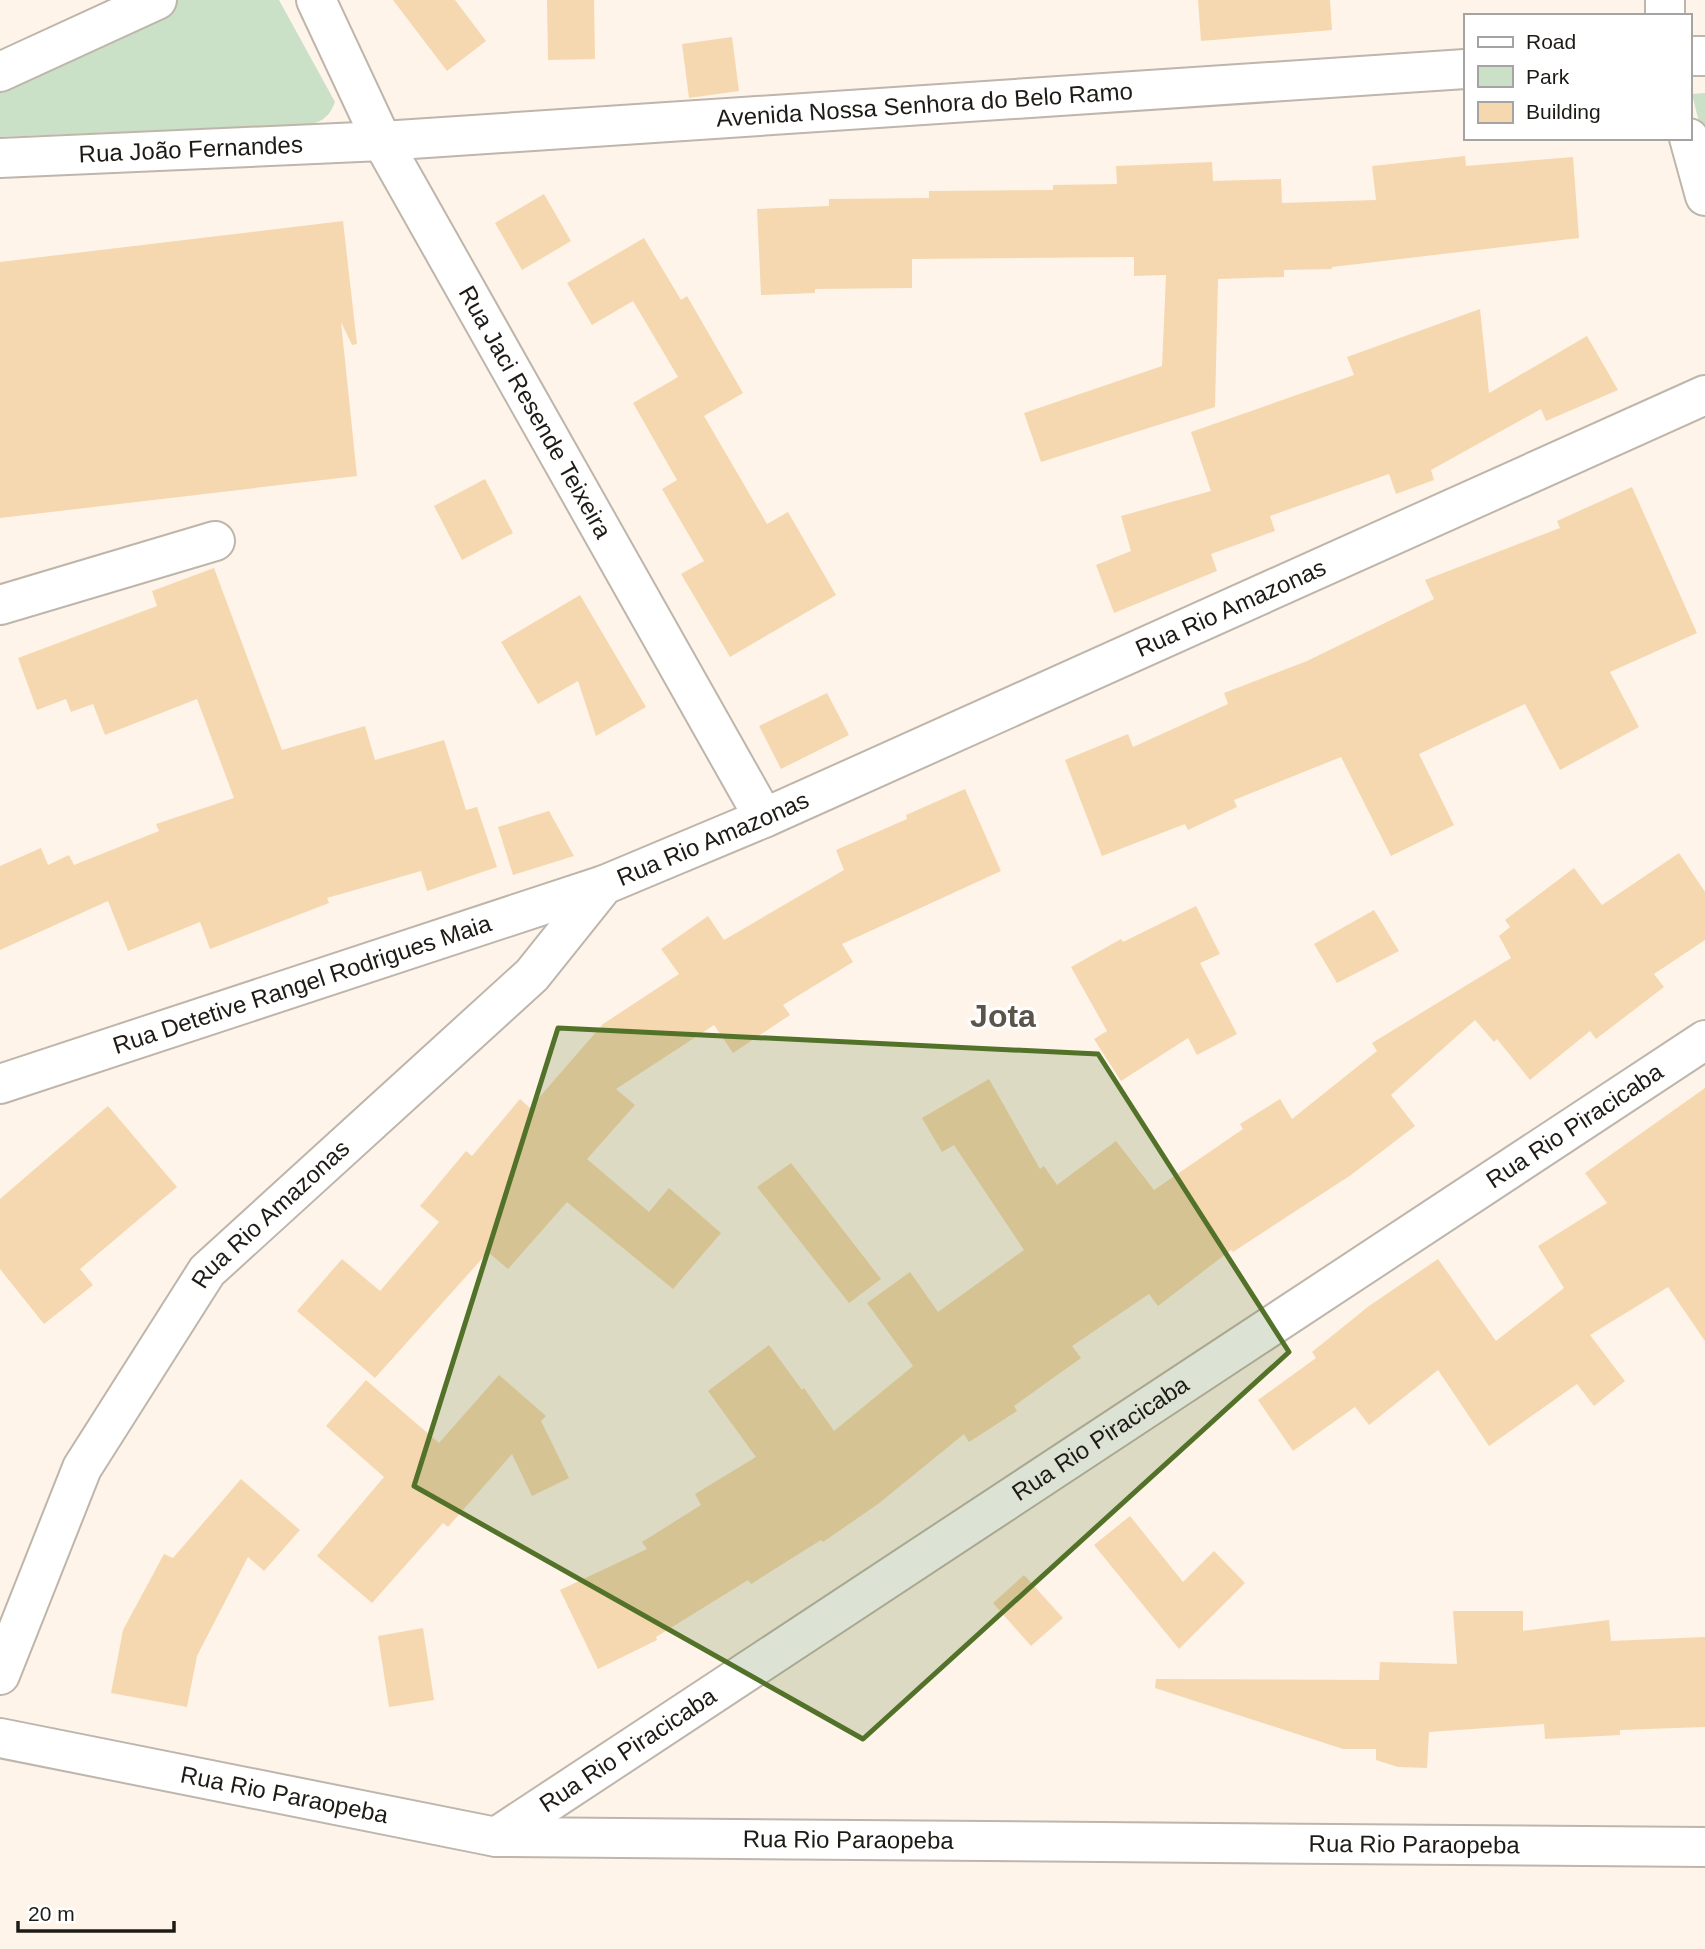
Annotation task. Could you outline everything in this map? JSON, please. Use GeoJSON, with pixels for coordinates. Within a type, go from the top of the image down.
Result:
{"type":"FeatureCollection","features":[{"type":"Feature","properties":{"kind":"street"},"geometry":{"type":"LineString","coordinates":[[0,72],[157,0]]}},
{"type":"Feature","properties":{"kind":"street","name":"Rua Jaci Resende Teixeira"},"geometry":{"type":"LineString","coordinates":[[316,0],[382,141],[764,818]]}},
{"type":"Feature","properties":{"kind":"street","name":"Avenida Nossa Senhora do Belo Ramo"},"geometry":{"type":"LineString","coordinates":[[382,141],[1464,69]]}},
{"type":"Feature","properties":{"kind":"street"},"geometry":{"type":"LineString","coordinates":[[1690,140],[1705,196]]}},
{"type":"Feature","properties":{"kind":"street","name":"Rua João Fernandes"},"geometry":{"type":"LineString","coordinates":[[0,158],[382,141]]}},
{"type":"Feature","properties":{"kind":"street","name":"Rua Rio Amazonas"},"geometry":{"type":"LineString","coordinates":[[0,1675],[82,1468],[207,1272],[532,975],[604,885],[764,818],[1705,395]]}},
{"type":"Feature","properties":{"kind":"street"},"geometry":{"type":"LineString","coordinates":[[0,605],[215,541]]}},
{"type":"Feature","properties":{"kind":"street","name":"Rua Detetive Rangel Rodrigues Maia"},"geometry":{"type":"LineString","coordinates":[[0,1084],[604,885]]}},
{"type":"Feature","properties":{"kind":"street","name":"Rua Rio Piracicaba"},"geometry":{"type":"LineString","coordinates":[[496,1837],[1705,1040]]}},
{"type":"Feature","properties":{"kind":"street","name":"Rua Rio Paraopeba"},"geometry":{"type":"LineString","coordinates":[[0,1738],[496,1837],[1705,1847]]}},
{"type":"Feature","properties":{"kind":"highlighted area"},"geometry":{"type":"Polygon","coordinates":[[[558,1028],[1098,1054],[1289,1352],[863,1739],[414,1486],[558,1028]]]}},
{"type":"Feature","properties":{"kind":"green space"},"geometry":{"type":"Polygon","coordinates":[[[159,0],[279,0],[335,102],[331,110],[323,119],[310,124],[0,137],[0,70],[159,0]]]}},
{"type":"Feature","properties":{"kind":"green space"},"geometry":{"type":"Polygon","coordinates":[[[1705,93],[1705,146],[1692,94],[1705,93]]]}},
{"type":"Feature","properties":{"kind":"building"},"geometry":{"type":"Polygon","coordinates":[[[393,0],[455,0],[486,41],[447,71],[393,0]]]}},
{"type":"Feature","properties":{"kind":"building"},"geometry":{"type":"Polygon","coordinates":[[[547,0],[594,0],[595,59],[548,60],[547,0]]]}},
{"type":"Feature","properties":{"kind":"building"},"geometry":{"type":"Polygon","coordinates":[[[1198,0],[1330,0],[1332,30],[1201,41],[1198,0]]]}},
{"type":"Feature","properties":{"kind":"building"},"geometry":{"type":"Polygon","coordinates":[[[732,37],[739,91],[689,98],[682,44],[732,37]]]}},
{"type":"Feature","properties":{"kind":"building"},"geometry":{"type":"Polygon","coordinates":[[[1465,156],[1466,166],[1573,157],[1579,238],[1332,269],[1284,270],[1284,277],[1218,279],[1215,407],[1041,462],[1024,413],[1162,366],[1166,275],[1134,276],[1134,257],[912,259],[912,288],[815,289],[815,293],[761,295],[757,209],[829,206],[829,199],[929,198],[929,191],[1053,190],[1053,185],[1117,184],[1116,166],[1212,162],[1213,181],[1281,179],[1282,203],[1376,200],[1372,166],[1465,156]]]}},
{"type":"Feature","properties":{"kind":"building"},"geometry":{"type":"Polygon","coordinates":[[[544,194],[571,241],[522,270],[495,223],[544,194]]]}},
{"type":"Feature","properties":{"kind":"building"},"geometry":{"type":"Polygon","coordinates":[[[343,221],[357,344],[352,345],[341,322],[357,476],[0,518],[0,262],[343,221]]]}},
{"type":"Feature","properties":{"kind":"building"},"geometry":{"type":"Polygon","coordinates":[[[644,238],[681,300],[687,296],[743,393],[704,416],[767,524],[788,512],[836,595],[730,657],[681,574],[704,561],[662,489],[677,480],[633,403],[678,377],[633,301],[592,325],[567,283],[644,238]]]}},
{"type":"Feature","properties":{"kind":"building"},"geometry":{"type":"Polygon","coordinates":[[[1480,309],[1489,393],[1587,336],[1618,390],[1546,421],[1541,409],[1431,470],[1434,480],[1396,494],[1389,474],[1270,516],[1275,531],[1211,554],[1217,571],[1114,613],[1096,565],[1131,551],[1121,516],[1211,491],[1191,432],[1354,375],[1347,357],[1480,309]]]}},
{"type":"Feature","properties":{"kind":"building"},"geometry":{"type":"Polygon","coordinates":[[[485,479],[513,533],[462,560],[434,506],[485,479]]]}},
{"type":"Feature","properties":{"kind":"building"},"geometry":{"type":"Polygon","coordinates":[[[1632,487],[1697,633],[1610,672],[1639,727],[1560,770],[1525,704],[1419,754],[1454,825],[1391,856],[1341,757],[1234,800],[1237,807],[1188,830],[1185,824],[1102,856],[1065,760],[1128,734],[1133,747],[1228,704],[1224,693],[1307,661],[1434,599],[1425,580],[1560,528],[1557,521],[1632,487]]]}},
{"type":"Feature","properties":{"kind":"building"},"geometry":{"type":"Polygon","coordinates":[[[214,568],[282,750],[365,726],[375,760],[444,740],[466,810],[477,807],[497,867],[427,891],[421,871],[327,898],[329,903],[210,949],[200,922],[128,951],[108,901],[0,950],[0,866],[41,848],[48,865],[69,855],[74,865],[159,831],[156,824],[234,798],[197,699],[105,735],[93,704],[71,712],[66,699],[37,710],[18,658],[157,606],[152,591],[214,568]]]}},
{"type":"Feature","properties":{"kind":"building"},"geometry":{"type":"Polygon","coordinates":[[[580,595],[646,707],[596,736],[578,681],[538,704],[501,642],[580,595]]]}},
{"type":"Feature","properties":{"kind":"building"},"geometry":{"type":"Polygon","coordinates":[[[827,693],[849,735],[781,769],[759,726],[827,693]]]}},
{"type":"Feature","properties":{"kind":"building"},"geometry":{"type":"Polygon","coordinates":[[[965,789],[1001,871],[842,944],[853,962],[783,1005],[790,1015],[733,1053],[714,1025],[616,1089],[635,1105],[587,1159],[649,1212],[669,1188],[721,1233],[673,1289],[567,1202],[508,1269],[488,1252],[375,1378],[297,1311],[342,1259],[380,1291],[439,1222],[420,1206],[466,1151],[472,1156],[520,1099],[530,1108],[603,1024],[679,974],[661,949],[708,916],[724,940],[844,870],[836,850],[907,819],[906,815],[965,789]]]}},
{"type":"Feature","properties":{"kind":"building"},"geometry":{"type":"Polygon","coordinates":[[[549,811],[574,856],[513,875],[498,827],[549,811]]]}},
{"type":"Feature","properties":{"kind":"building"},"geometry":{"type":"Polygon","coordinates":[[[1679,853],[1705,892],[1705,940],[1654,974],[1664,987],[1596,1039],[1590,1031],[1530,1080],[1497,1039],[1494,1042],[1475,1020],[1391,1095],[1415,1126],[1351,1175],[1233,1252],[1231,1250],[1158,1306],[1149,1294],[1072,1346],[1081,1358],[1014,1406],[1017,1411],[969,1442],[964,1434],[878,1504],[823,1542],[821,1540],[751,1584],[748,1580],[656,1637],[657,1640],[598,1669],[560,1590],[647,1549],[642,1542],[701,1505],[695,1494],[756,1457],[708,1391],[769,1345],[834,1431],[913,1366],[867,1303],[910,1272],[938,1312],[1024,1250],[954,1145],[942,1152],[922,1118],[989,1079],[1040,1169],[1044,1166],[1057,1185],[1116,1141],[1154,1190],[1243,1129],[1240,1124],[1280,1099],[1292,1119],[1377,1051],[1372,1043],[1511,958],[1499,936],[1510,927],[1505,920],[1574,868],[1602,905],[1679,853]]]}},
{"type":"Feature","properties":{"kind":"building"},"geometry":{"type":"Polygon","coordinates":[[[1196,906],[1220,954],[1200,963],[1237,1034],[1197,1055],[1188,1038],[1121,1081],[1094,1039],[1107,1031],[1071,967],[1121,939],[1123,942],[1196,906]]]}},
{"type":"Feature","properties":{"kind":"building"},"geometry":{"type":"Polygon","coordinates":[[[1374,910],[1399,951],[1337,983],[1314,944],[1374,910]]]}},
{"type":"Feature","properties":{"kind":"building"},"geometry":{"type":"Polygon","coordinates":[[[1705,1088],[1705,1341],[1668,1287],[1590,1335],[1625,1381],[1594,1406],[1577,1384],[1489,1446],[1438,1370],[1369,1425],[1355,1407],[1293,1451],[1258,1400],[1316,1358],[1312,1352],[1369,1306],[1438,1259],[1496,1341],[1564,1288],[1538,1246],[1607,1203],[1585,1173],[1705,1088]]]}},
{"type":"Feature","properties":{"kind":"building"},"geometry":{"type":"Polygon","coordinates":[[[108,1106],[177,1187],[80,1269],[93,1285],[44,1324],[0,1269],[0,1199],[108,1106]]]}},
{"type":"Feature","properties":{"kind":"building"},"geometry":{"type":"Polygon","coordinates":[[[791,1163],[881,1279],[849,1303],[757,1187],[791,1163]]]}},
{"type":"Feature","properties":{"kind":"building"},"geometry":{"type":"Polygon","coordinates":[[[499,1375],[546,1416],[541,1421],[569,1478],[532,1496],[512,1454],[448,1527],[443,1523],[372,1603],[317,1556],[384,1477],[326,1426],[366,1380],[439,1443],[499,1375]]]}},
{"type":"Feature","properties":{"kind":"building"},"geometry":{"type":"Polygon","coordinates":[[[241,1479],[300,1530],[264,1571],[248,1557],[197,1656],[187,1707],[111,1693],[123,1630],[164,1554],[173,1558],[241,1479]]]}},
{"type":"Feature","properties":{"kind":"building"},"geometry":{"type":"Polygon","coordinates":[[[1130,1516],[1183,1582],[1214,1551],[1245,1583],[1179,1649],[1094,1545],[1130,1516]]]}},
{"type":"Feature","properties":{"kind":"building"},"geometry":{"type":"Polygon","coordinates":[[[1024,1575],[1063,1618],[1031,1646],[993,1603],[1024,1575]]]}},
{"type":"Feature","properties":{"kind":"building"},"geometry":{"type":"Polygon","coordinates":[[[1453,1611],[1523,1611],[1523,1631],[1609,1620],[1611,1641],[1705,1637],[1705,1727],[1620,1730],[1620,1735],[1545,1739],[1544,1724],[1429,1732],[1427,1768],[1398,1767],[1376,1760],[1376,1749],[1343,1749],[1155,1688],[1156,1679],[1379,1680],[1380,1662],[1457,1664],[1453,1611]]]}},
{"type":"Feature","properties":{"kind":"building"},"geometry":{"type":"Polygon","coordinates":[[[423,1628],[434,1700],[389,1707],[378,1636],[423,1628]]]}},
{"type":"Feature","properties":{"kind":"district","name":"Jota"},"geometry":{"type":"Point","coordinates":[1003,1016]}}]}
